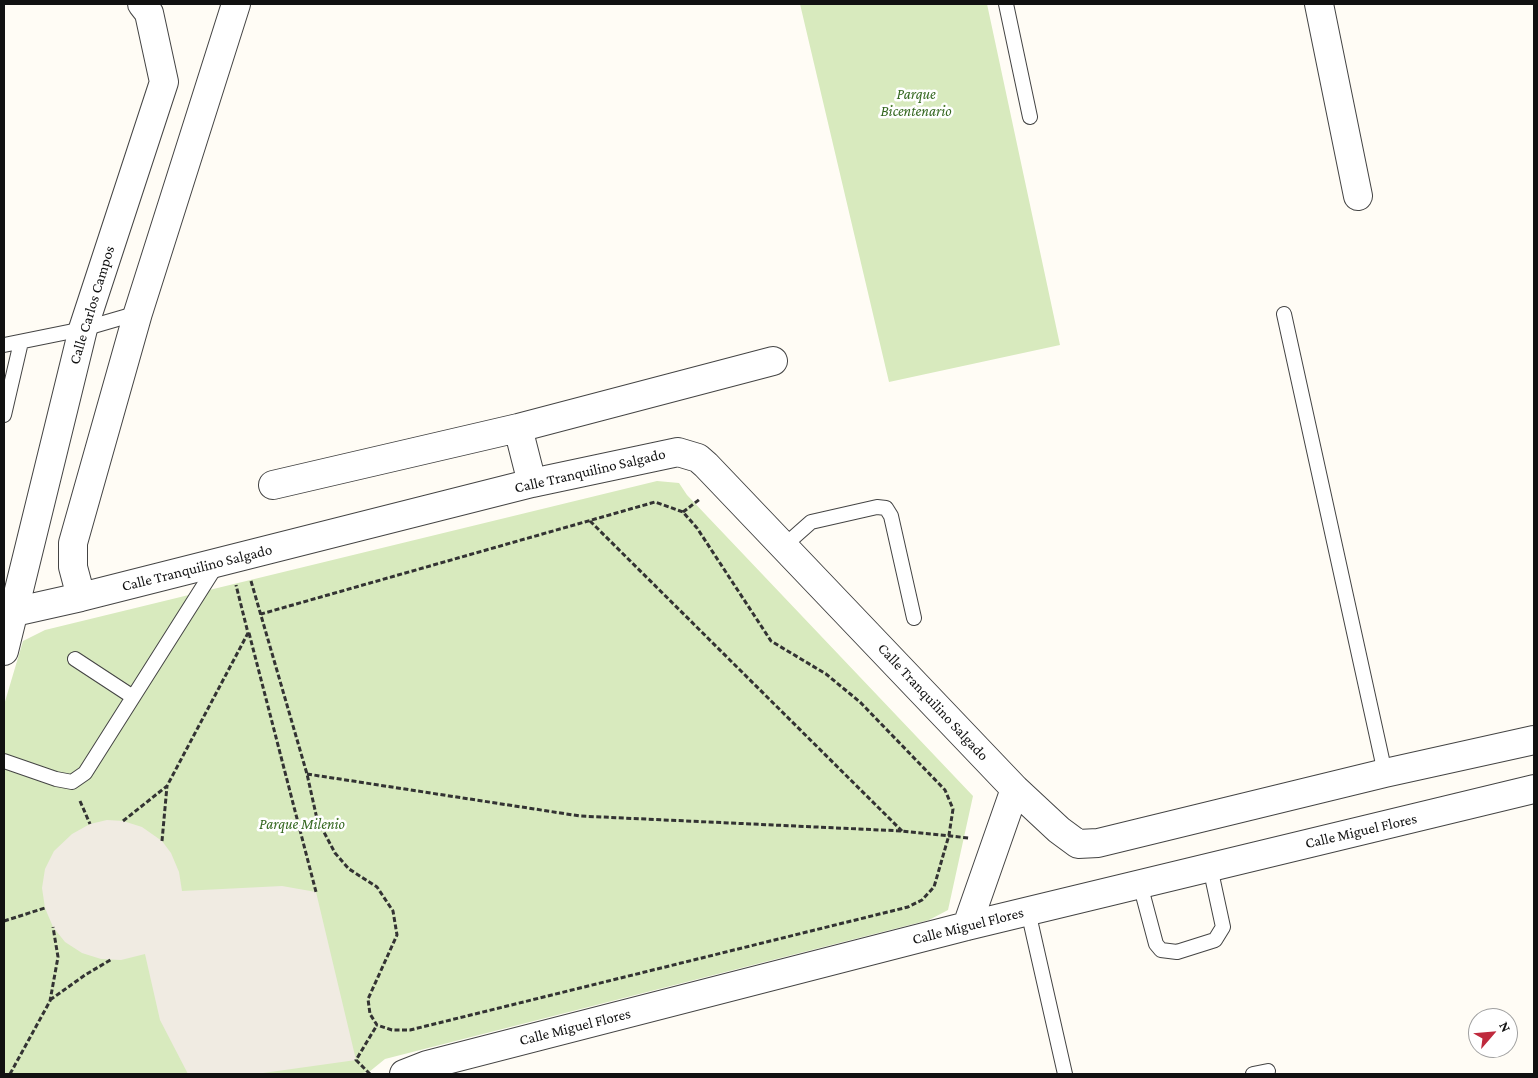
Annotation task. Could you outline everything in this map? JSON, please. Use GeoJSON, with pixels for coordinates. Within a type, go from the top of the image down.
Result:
{"type":"FeatureCollection","features":[{"type":"Feature","properties":{"kind":"street","name":"Calle Carlos Campos"},"geometry":{"type":"LineString","coordinates":[[4,651],[83,329],[164,82],[149,13],[142,4]]}},
{"type":"Feature","properties":{"kind":"street"},"geometry":{"type":"LineString","coordinates":[[80,597],[73,567],[73,543],[138,313],[236,4]]}},
{"type":"Feature","properties":{"kind":"street"},"geometry":{"type":"LineString","coordinates":[[1319,4],[1358,196]]}},
{"type":"Feature","properties":{"kind":"street"},"geometry":{"type":"LineString","coordinates":[[273,485],[518,428],[773,361]]}},
{"type":"Feature","properties":{"kind":"street"},"geometry":{"type":"LineString","coordinates":[[518,428],[532,483]]}},
{"type":"Feature","properties":{"kind":"street","name":"Calle Tranquilino Salgado"},"geometry":{"type":"LineString","coordinates":[[14,612],[231,560],[532,483],[668,453],[688,454],[706,465],[785,545],[1015,789],[1059,830],[1078,844],[1098,843],[1385,773]]}},
{"type":"Feature","properties":{"kind":"street"},"geometry":{"type":"LineString","coordinates":[[1385,773],[1534,740]]}},
{"type":"Feature","properties":{"kind":"street"},"geometry":{"type":"LineString","coordinates":[[967,926],[1015,789]]}},
{"type":"Feature","properties":{"kind":"street","name":"Calle Miguel Flores"},"geometry":{"type":"LineString","coordinates":[[404,1074],[427,1065],[967,926],[1534,789]]}},
{"type":"Feature","properties":{"kind":"lane"},"geometry":{"type":"LineString","coordinates":[[1006,4],[1030,117]]}},
{"type":"Feature","properties":{"kind":"lane"},"geometry":{"type":"LineString","coordinates":[[4,345],[83,329],[138,313]]}},
{"type":"Feature","properties":{"kind":"lane"},"geometry":{"type":"LineString","coordinates":[[1284,314],[1385,773]]}},
{"type":"Feature","properties":{"kind":"lane"},"geometry":{"type":"LineString","coordinates":[[4,415],[21,342]]}},
{"type":"Feature","properties":{"kind":"lane"},"geometry":{"type":"LineString","coordinates":[[785,545],[811,522],[877,507],[886,508],[891,516],[914,618]]}},
{"type":"Feature","properties":{"kind":"lane"},"geometry":{"type":"LineString","coordinates":[[4,761],[56,780],[72,782],[85,773],[133,697],[231,560]]}},
{"type":"Feature","properties":{"kind":"lane"},"geometry":{"type":"LineString","coordinates":[[75,659],[133,697]]}},
{"type":"Feature","properties":{"kind":"lane"},"geometry":{"type":"LineString","coordinates":[[1140,884],[1156,944],[1161,950],[1177,952],[1215,940],[1223,927],[1210,867]]}},
{"type":"Feature","properties":{"kind":"lane"},"geometry":{"type":"LineString","coordinates":[[1028,911],[1066,1074]]}},
{"type":"Feature","properties":{"kind":"lane"},"geometry":{"type":"LineString","coordinates":[[1253,1074],[1268,1071]]}},
{"type":"Feature","properties":{"kind":"path"},"geometry":{"type":"LineString","coordinates":[[231,560],[261,614],[307,774],[317,819],[335,853],[350,869],[377,887],[393,911],[397,935],[368,998],[370,1014],[377,1024],[392,1030],[410,1030],[908,907],[922,900],[934,887],[949,835],[953,809],[945,790],[860,702],[826,674],[771,641],[697,528],[683,512],[655,502],[261,614]]}},
{"type":"Feature","properties":{"kind":"path"},"geometry":{"type":"LineString","coordinates":[[590,522],[902,831]]}},
{"type":"Feature","properties":{"kind":"path"},"geometry":{"type":"LineString","coordinates":[[231,560],[248,633],[316,892]]}},
{"type":"Feature","properties":{"kind":"path"},"geometry":{"type":"LineString","coordinates":[[162,841],[167,786],[248,633]]}},
{"type":"Feature","properties":{"kind":"path"},"geometry":{"type":"LineString","coordinates":[[307,774],[580,816],[902,831],[996,842]]}},
{"type":"Feature","properties":{"kind":"path"},"geometry":{"type":"LineString","coordinates":[[123,821],[167,786]]}},
{"type":"Feature","properties":{"kind":"path"},"geometry":{"type":"LineString","coordinates":[[4,921],[45,908]]}},
{"type":"Feature","properties":{"kind":"path"},"geometry":{"type":"LineString","coordinates":[[10,1074],[50,1001],[58,956],[53,926]]}},
{"type":"Feature","properties":{"kind":"path"},"geometry":{"type":"LineString","coordinates":[[50,1001],[79,979],[112,959]]}},
{"type":"Feature","properties":{"kind":"path"},"geometry":{"type":"LineString","coordinates":[[370,1074],[356,1060],[377,1024]]}},
{"type":"Feature","properties":{"kind":"green space","name":"Parque Bicentenario"},"geometry":{"type":"Polygon","coordinates":[[[800,4],[987,4],[1060,345],[889,382],[800,4]]]}},
{"type":"Feature","properties":{"kind":"green space","name":"Parque Milenio"},"geometry":{"type":"Polygon","coordinates":[[[657,481],[679,483],[687,495],[973,796],[948,910],[929,920],[385,1059],[369,1072],[355,1074],[4,1074],[4,705],[23,641],[45,630],[657,481]]]}},
{"type":"Feature","properties":{"kind":"shaded area"},"geometry":{"type":"Polygon","coordinates":[[[107,820],[123,821],[142,827],[162,841],[171,853],[179,872],[182,891],[282,886],[316,892],[356,1060],[256,1074],[188,1074],[160,1020],[145,954],[121,960],[101,959],[82,953],[65,942],[53,927],[45,908],[42,888],[45,869],[54,851],[72,834],[90,824],[107,820]]]}}]}
